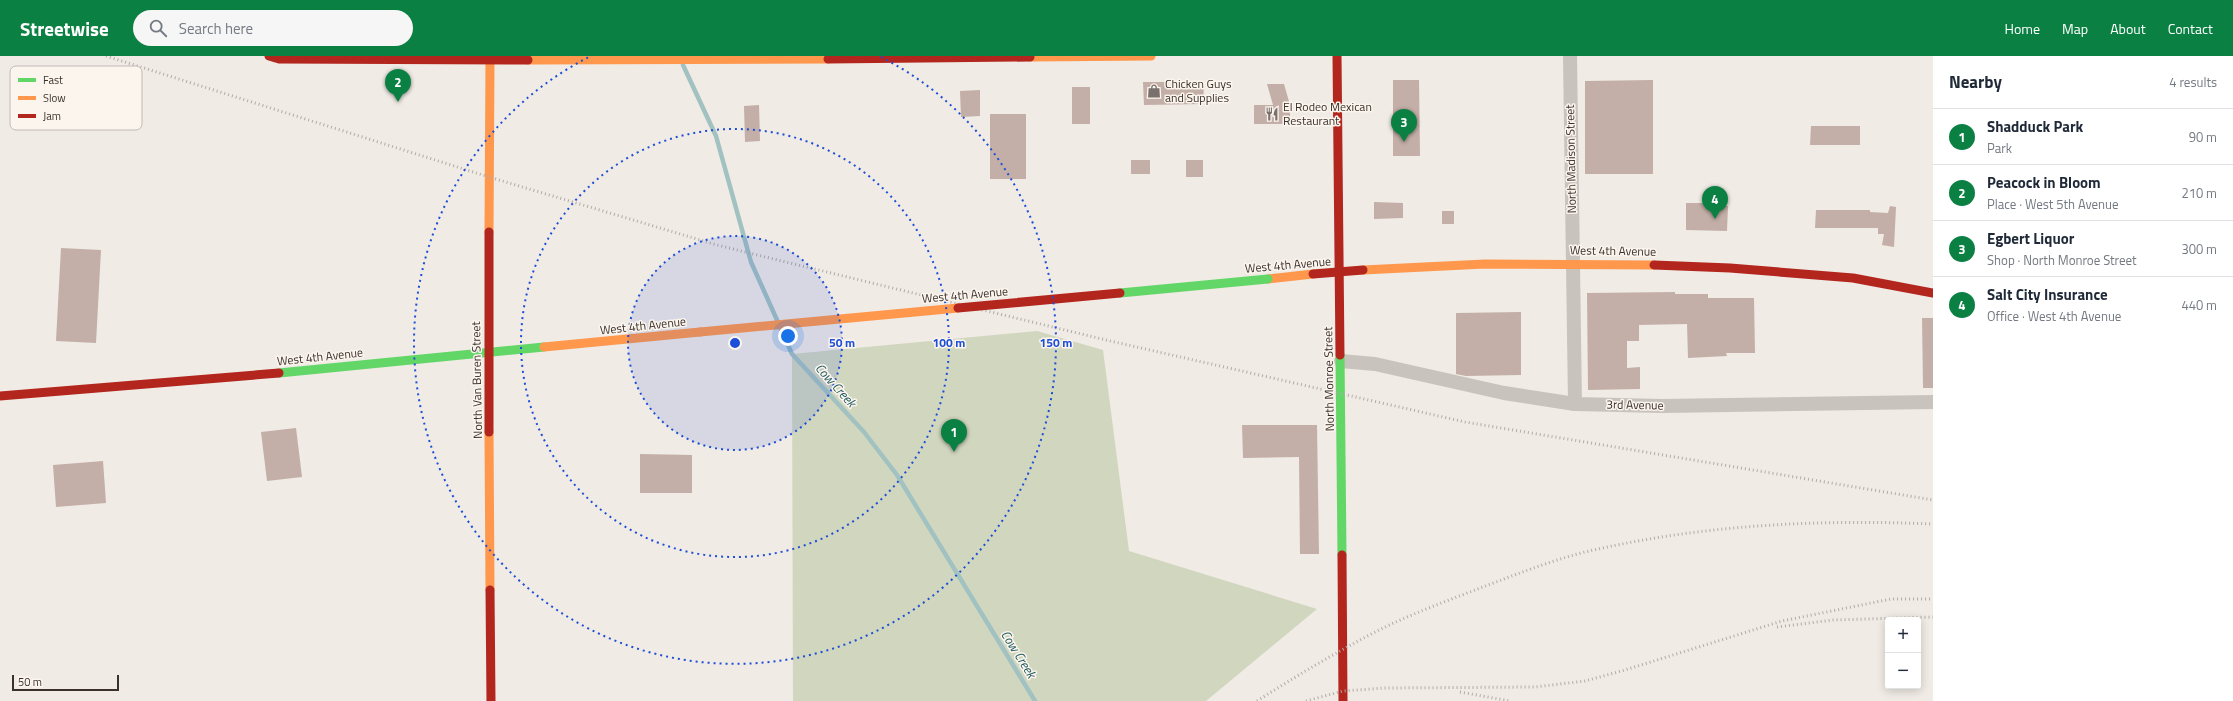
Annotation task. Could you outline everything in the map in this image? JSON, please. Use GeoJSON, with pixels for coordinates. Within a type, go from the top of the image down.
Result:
{"type":"FeatureCollection","features":[{"type":"Feature","properties":{"kind":"street"},"geometry":{"type":"LineString","coordinates":[[269,56],[279,59],[490,58],[651,60],[1150,56]]}},
{"type":"Feature","properties":{"kind":"street","name":"North Monroe Street"},"geometry":{"type":"LineString","coordinates":[[1337,56],[1343,701]]}},
{"type":"Feature","properties":{"kind":"street","name":"North Madison Street"},"geometry":{"type":"LineString","coordinates":[[1570,56],[1575,404]]}},
{"type":"Feature","properties":{"kind":"street","name":"North Van Buren Street"},"geometry":{"type":"LineString","coordinates":[[490,58],[488,353],[491,701]]}},
{"type":"Feature","properties":{"kind":"street","name":"West 4th Avenue"},"geometry":{"type":"LineString","coordinates":[[0,396],[37,394],[488,353],[1314,274],[1463,264],[1572,263],[1720,267],[1854,278],[1933,293]]}},
{"type":"Feature","properties":{"kind":"street","name":"3rd Avenue"},"geometry":{"type":"LineString","coordinates":[[1341,361],[1375,364],[1504,393],[1575,404],[1662,406],[1933,402]]}},
{"type":"Feature","properties":{"kind":"green space"},"geometry":{"type":"Polygon","coordinates":[[[1037,331],[1103,350],[1129,551],[1317,609],[1206,701],[793,701],[792,354],[1037,331]]]}},
{"type":"Feature","properties":{"kind":"building"},"geometry":{"type":"Polygon","coordinates":[[[1393,80],[1419,80],[1420,156],[1393,156],[1393,80]]]}},
{"type":"Feature","properties":{"kind":"building"},"geometry":{"type":"Polygon","coordinates":[[[1653,80],[1653,174],[1585,174],[1585,81],[1653,80]]]}},
{"type":"Feature","properties":{"kind":"building"},"geometry":{"type":"Polygon","coordinates":[[[1143,82],[1165,82],[1165,86],[1204,86],[1203,104],[1144,105],[1143,82]]]}},
{"type":"Feature","properties":{"kind":"building"},"geometry":{"type":"Polygon","coordinates":[[[1267,84],[1284,84],[1290,105],[1290,124],[1254,124],[1254,105],[1273,105],[1267,84]]]}},
{"type":"Feature","properties":{"kind":"building"},"geometry":{"type":"Polygon","coordinates":[[[1072,87],[1090,87],[1090,124],[1072,124],[1072,87]]]}},
{"type":"Feature","properties":{"kind":"building"},"geometry":{"type":"Polygon","coordinates":[[[980,90],[980,116],[961,117],[960,91],[980,90]]]}},
{"type":"Feature","properties":{"kind":"building"},"geometry":{"type":"Polygon","coordinates":[[[759,105],[760,141],[745,142],[744,106],[759,105]]]}},
{"type":"Feature","properties":{"kind":"building"},"geometry":{"type":"Polygon","coordinates":[[[990,114],[1026,114],[1026,179],[990,179],[990,114]]]}},
{"type":"Feature","properties":{"kind":"building"},"geometry":{"type":"Polygon","coordinates":[[[1811,126],[1860,126],[1860,145],[1810,145],[1811,126]]]}},
{"type":"Feature","properties":{"kind":"building"},"geometry":{"type":"Polygon","coordinates":[[[1131,160],[1150,160],[1150,174],[1131,174],[1131,160]]]}},
{"type":"Feature","properties":{"kind":"building"},"geometry":{"type":"Polygon","coordinates":[[[1186,160],[1203,160],[1203,177],[1186,177],[1186,160]]]}},
{"type":"Feature","properties":{"kind":"building"},"geometry":{"type":"Polygon","coordinates":[[[1374,202],[1403,203],[1403,218],[1374,219],[1374,202]]]}},
{"type":"Feature","properties":{"kind":"building"},"geometry":{"type":"Polygon","coordinates":[[[1686,203],[1707,203],[1707,206],[1728,206],[1727,231],[1686,230],[1686,203]]]}},
{"type":"Feature","properties":{"kind":"building"},"geometry":{"type":"Polygon","coordinates":[[[1890,206],[1896,207],[1894,247],[1882,245],[1884,234],[1878,234],[1878,228],[1815,228],[1816,210],[1870,210],[1870,212],[1888,213],[1890,206]]]}},
{"type":"Feature","properties":{"kind":"building"},"geometry":{"type":"Polygon","coordinates":[[[1442,211],[1454,211],[1454,224],[1442,224],[1442,211]]]}},
{"type":"Feature","properties":{"kind":"building"},"geometry":{"type":"Polygon","coordinates":[[[61,248],[101,250],[96,343],[56,341],[61,248]]]}},
{"type":"Feature","properties":{"kind":"building"},"geometry":{"type":"Polygon","coordinates":[[[1675,292],[1675,294],[1708,294],[1708,298],[1754,298],[1755,353],[1726,353],[1727,356],[1688,358],[1687,324],[1639,325],[1639,341],[1627,341],[1627,368],[1640,367],[1640,389],[1588,390],[1587,293],[1675,292]]]}},
{"type":"Feature","properties":{"kind":"building"},"geometry":{"type":"Polygon","coordinates":[[[1521,312],[1521,375],[1466,376],[1456,374],[1456,313],[1521,312]]]}},
{"type":"Feature","properties":{"kind":"building"},"geometry":{"type":"Polygon","coordinates":[[[1922,318],[1933,318],[1933,388],[1923,388],[1922,318]]]}},
{"type":"Feature","properties":{"kind":"building"},"geometry":{"type":"Polygon","coordinates":[[[1242,425],[1317,425],[1319,554],[1300,554],[1299,457],[1243,458],[1242,425]]]}},
{"type":"Feature","properties":{"kind":"building"},"geometry":{"type":"Polygon","coordinates":[[[296,428],[302,477],[267,481],[261,432],[296,428]]]}},
{"type":"Feature","properties":{"kind":"building"},"geometry":{"type":"Polygon","coordinates":[[[640,454],[692,455],[692,493],[640,493],[640,454]]]}},
{"type":"Feature","properties":{"kind":"building"},"geometry":{"type":"Polygon","coordinates":[[[103,461],[106,503],[56,507],[53,465],[103,461]]]}},
{"type":"Feature","properties":{"kind":"waterway","name":"Cow Creek"},"geometry":{"type":"LineString","coordinates":[[683,65],[716,136],[751,262],[777,320]]}},
{"type":"Feature","properties":{"kind":"waterway","name":"Cow Creek"},"geometry":{"type":"LineString","coordinates":[[781,329],[792,354],[864,432],[897,475],[1035,701]]}},
{"type":"Feature","properties":{"kind":"railway"},"geometry":{"type":"LineString","coordinates":[[106,56],[138,66]]}},
{"type":"Feature","properties":{"kind":"railway"},"geometry":{"type":"LineString","coordinates":[[142,67],[489,177],[717,245],[1106,340],[1465,422],[1933,500]]}},
{"type":"Feature","properties":{"kind":"railway"},"geometry":{"type":"LineString","coordinates":[[1257,701],[1365,637],[1393,623],[1521,573],[1559,559],[1585,552],[1671,536],[1758,526],[1845,522],[1933,524]]}},
{"type":"Feature","properties":{"kind":"railway"},"geometry":{"type":"LineString","coordinates":[[1306,701],[1343,691],[1385,688],[1535,687],[1585,681],[1782,621],[1891,599],[1933,599]]}},
{"type":"Feature","properties":{"kind":"railway"},"geometry":{"type":"LineString","coordinates":[[1777,627],[1833,620],[1933,617]]}},
{"type":"Feature","properties":{"kind":"railway"},"geometry":{"type":"LineString","coordinates":[[1460,692],[1510,701]]}},
{"type":"Feature","properties":{"kind":"traffic: fast"},"geometry":{"type":"LineString","coordinates":[[1120,293],[1268,279]]}},
{"type":"Feature","properties":{"kind":"traffic: fast"},"geometry":{"type":"LineString","coordinates":[[279,373],[544,347]]}},
{"type":"Feature","properties":{"kind":"traffic: fast"},"geometry":{"type":"LineString","coordinates":[[1340,355],[1342,555]]}},
{"type":"Feature","properties":{"kind":"traffic: slow"},"geometry":{"type":"LineString","coordinates":[[1030,57],[1151,56]]}},
{"type":"Feature","properties":{"kind":"traffic: slow"},"geometry":{"type":"LineString","coordinates":[[489,232],[490,58]]}},
{"type":"Feature","properties":{"kind":"traffic: slow"},"geometry":{"type":"LineString","coordinates":[[528,60],[828,59]]}},
{"type":"Feature","properties":{"kind":"traffic: slow"},"geometry":{"type":"LineString","coordinates":[[1363,270],[1485,264],[1654,265]]}},
{"type":"Feature","properties":{"kind":"traffic: slow"},"geometry":{"type":"LineString","coordinates":[[1268,279],[1313,274]]}},
{"type":"Feature","properties":{"kind":"traffic: slow"},"geometry":{"type":"LineString","coordinates":[[700,332],[958,308]]}},
{"type":"Feature","properties":{"kind":"traffic: slow"},"geometry":{"type":"LineString","coordinates":[[544,347],[700,332]]}},
{"type":"Feature","properties":{"kind":"traffic: slow"},"geometry":{"type":"LineString","coordinates":[[489,432],[490,590]]}},
{"type":"Feature","properties":{"kind":"traffic: jam"},"geometry":{"type":"LineString","coordinates":[[269,56],[279,59],[528,60]]}},
{"type":"Feature","properties":{"kind":"traffic: jam"},"geometry":{"type":"LineString","coordinates":[[1337,56],[1340,355]]}},
{"type":"Feature","properties":{"kind":"traffic: jam"},"geometry":{"type":"LineString","coordinates":[[828,59],[1030,57]]}},
{"type":"Feature","properties":{"kind":"traffic: jam"},"geometry":{"type":"LineString","coordinates":[[489,232],[489,432]]}},
{"type":"Feature","properties":{"kind":"traffic: jam"},"geometry":{"type":"LineString","coordinates":[[1654,265],[1730,268],[1853,278],[1933,293]]}},
{"type":"Feature","properties":{"kind":"traffic: jam"},"geometry":{"type":"LineString","coordinates":[[1313,274],[1363,270]]}},
{"type":"Feature","properties":{"kind":"traffic: jam"},"geometry":{"type":"LineString","coordinates":[[958,308],[1120,293]]}},
{"type":"Feature","properties":{"kind":"traffic: jam"},"geometry":{"type":"LineString","coordinates":[[0,396],[279,373]]}},
{"type":"Feature","properties":{"kind":"traffic: jam"},"geometry":{"type":"LineString","coordinates":[[1342,555],[1343,701]]}},
{"type":"Feature","properties":{"kind":"traffic: jam"},"geometry":{"type":"LineString","coordinates":[[490,590],[491,701]]}},
{"type":"Feature","properties":{"kind":"place","name":"Chicken Guys and Supplies"},"geometry":{"type":"Point","coordinates":[1154,91]}},
{"type":"Feature","properties":{"kind":"place","name":"Peacock in Bloom"},"geometry":{"type":"Point","coordinates":[398,102]}},
{"type":"Feature","properties":{"kind":"place","name":"El Rodeo Mexican Restaurant"},"geometry":{"type":"Point","coordinates":[1272,114]}},
{"type":"Feature","properties":{"kind":"place","name":"Egbert Liquor"},"geometry":{"type":"Point","coordinates":[1404,142]}},
{"type":"Feature","properties":{"kind":"place","name":"Salt City Insurance"},"geometry":{"type":"Point","coordinates":[1715,219]}},
{"type":"Feature","properties":{"kind":"place","name":"Shadduck Park"},"geometry":{"type":"Point","coordinates":[954,452]}}]}
